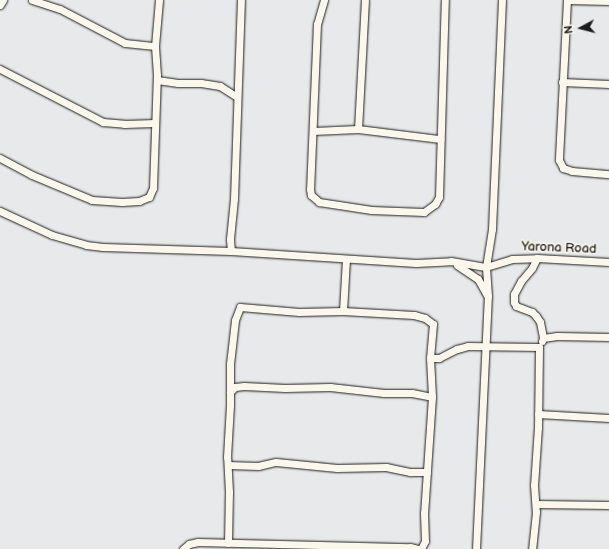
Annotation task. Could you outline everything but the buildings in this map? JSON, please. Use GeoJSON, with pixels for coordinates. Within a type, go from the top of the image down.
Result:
{"type":"FeatureCollection","features":[{"type":"Feature","properties":{"kind":"street"},"geometry":{"type":"LineString","coordinates":[[0,5],[3,0]]}},
{"type":"Feature","properties":{"kind":"street"},"geometry":{"type":"LineString","coordinates":[[32,0],[60,9],[125,43],[155,46]]}},
{"type":"Feature","properties":{"kind":"street"},"geometry":{"type":"LineString","coordinates":[[0,158],[32,174],[92,200],[106,202],[139,201],[149,196],[153,188],[157,80],[155,46],[160,0]]}},
{"type":"Feature","properties":{"kind":"street"},"geometry":{"type":"LineString","coordinates":[[231,250],[230,239],[234,199],[241,0]]}},
{"type":"Feature","properties":{"kind":"street"},"geometry":{"type":"LineString","coordinates":[[324,0],[317,24],[310,189],[311,195],[318,202],[371,210],[424,212],[435,204],[439,197],[445,0]]}},
{"type":"Feature","properties":{"kind":"street"},"geometry":{"type":"LineString","coordinates":[[358,129],[365,0]]}},
{"type":"Feature","properties":{"kind":"street"},"geometry":{"type":"LineString","coordinates":[[476,549],[488,296],[486,267],[492,229],[502,0]]}},
{"type":"Feature","properties":{"kind":"street"},"geometry":{"type":"LineString","coordinates":[[609,1],[567,0],[559,160],[563,168],[572,171],[609,174]]}},
{"type":"Feature","properties":{"kind":"street"},"geometry":{"type":"LineString","coordinates":[[0,70],[103,122],[124,124],[155,123]]}},
{"type":"Feature","properties":{"kind":"street"},"geometry":{"type":"LineString","coordinates":[[157,80],[220,86],[237,98]]}},
{"type":"Feature","properties":{"kind":"street"},"geometry":{"type":"LineString","coordinates":[[562,82],[609,84]]}},
{"type":"Feature","properties":{"kind":"street"},"geometry":{"type":"LineString","coordinates":[[313,131],[358,129],[440,139]]}},
{"type":"Feature","properties":{"kind":"street"},"geometry":{"type":"LineString","coordinates":[[0,211],[52,235],[86,245],[138,249],[231,250],[416,263],[451,261],[486,267]]}},
{"type":"Feature","properties":{"kind":"street"},"geometry":{"type":"LineString","coordinates":[[532,549],[536,504],[534,485],[538,414],[539,347],[543,338],[536,316],[532,312],[516,306],[514,302],[514,294],[537,258]]}},
{"type":"Feature","properties":{"kind":"street","name":"Yarona Road"},"geometry":{"type":"LineString","coordinates":[[486,267],[512,259],[537,258],[609,262]]}},
{"type":"Feature","properties":{"kind":"street"},"geometry":{"type":"LineString","coordinates":[[342,311],[346,259]]}},
{"type":"Feature","properties":{"kind":"street"},"geometry":{"type":"LineString","coordinates":[[451,261],[478,279],[488,296]]}},
{"type":"Feature","properties":{"kind":"street"},"geometry":{"type":"LineString","coordinates":[[183,549],[189,544],[198,542],[228,543],[410,547],[420,549],[425,540],[424,513],[432,397],[430,358],[433,324],[426,318],[342,311],[299,312],[240,307],[235,320],[230,364],[228,543]]}},
{"type":"Feature","properties":{"kind":"street"},"geometry":{"type":"LineString","coordinates":[[543,338],[557,336],[609,336]]}},
{"type":"Feature","properties":{"kind":"street"},"geometry":{"type":"LineString","coordinates":[[430,358],[440,358],[457,349],[468,346],[539,347]]}},
{"type":"Feature","properties":{"kind":"street"},"geometry":{"type":"LineString","coordinates":[[230,392],[235,387],[244,386],[285,388],[330,387],[384,393],[412,393],[432,397]]}},
{"type":"Feature","properties":{"kind":"street"},"geometry":{"type":"LineString","coordinates":[[538,414],[609,418]]}},
{"type":"Feature","properties":{"kind":"street"},"geometry":{"type":"LineString","coordinates":[[228,465],[258,466],[276,462],[337,468],[386,467],[410,472],[427,472]]}},
{"type":"Feature","properties":{"kind":"street"},"geometry":{"type":"LineString","coordinates":[[536,504],[609,504]]}}]}
